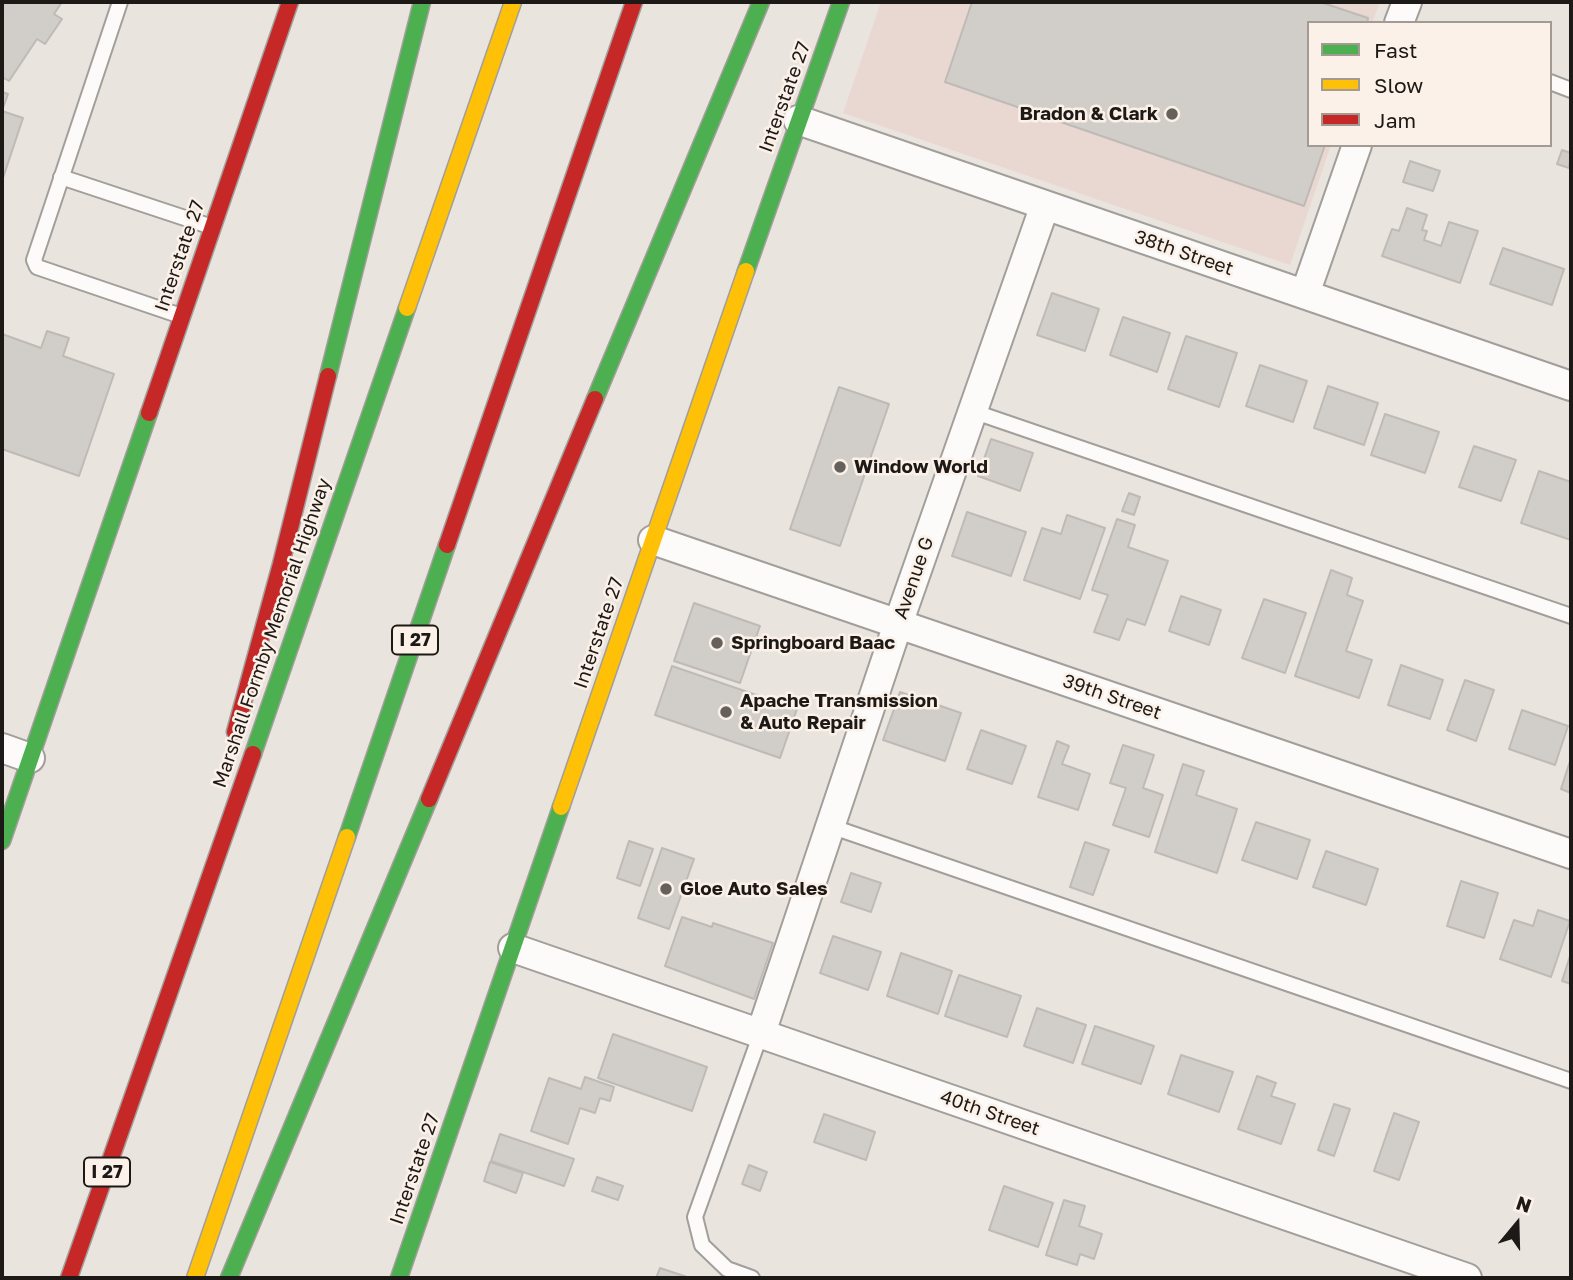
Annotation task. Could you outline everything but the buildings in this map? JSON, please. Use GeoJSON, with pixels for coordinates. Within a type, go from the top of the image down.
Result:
{"type":"FeatureCollection","features":[{"type":"Feature","properties":{"kind":"main road","name":"Interstate 27"},"geometry":{"type":"LineString","coordinates":[[2,841],[290,2]]}},
{"type":"Feature","properties":{"kind":"main road"},"geometry":{"type":"LineString","coordinates":[[231,749],[281,564],[422,2]]}},
{"type":"Feature","properties":{"kind":"main road","name":"Marshall Formby Memorial Highway"},"geometry":{"type":"LineString","coordinates":[[69,1278],[145,1066],[513,2]]}},
{"type":"Feature","properties":{"kind":"main road","name":"I 27"},"geometry":{"type":"LineString","coordinates":[[195,1278],[634,2]]}},
{"type":"Feature","properties":{"kind":"main road"},"geometry":{"type":"LineString","coordinates":[[229,1278],[761,2]]}},
{"type":"Feature","properties":{"kind":"main road","name":"Interstate 27"},"geometry":{"type":"LineString","coordinates":[[399,1278],[841,2]]}},
{"type":"Feature","properties":{"kind":"main road"},"geometry":{"type":"LineString","coordinates":[[145,1066],[205,841]]}},
{"type":"Feature","properties":{"kind":"street"},"geometry":{"type":"LineString","coordinates":[[1400,21],[1407,2]]}},
{"type":"Feature","properties":{"kind":"street","name":"38th Street"},"geometry":{"type":"LineString","coordinates":[[798,120],[1571,386]]}},
{"type":"Feature","properties":{"kind":"street"},"geometry":{"type":"LineString","coordinates":[[1305,294],[1356,147]]}},
{"type":"Feature","properties":{"kind":"street","name":"Avenue G"},"geometry":{"type":"LineString","coordinates":[[761,1033],[898,624],[1045,205]]}},
{"type":"Feature","properties":{"kind":"street","name":"39th Street"},"geometry":{"type":"LineString","coordinates":[[653,540],[1571,855]]}},
{"type":"Feature","properties":{"kind":"street"},"geometry":{"type":"LineString","coordinates":[[2,748],[30,758]]}},
{"type":"Feature","properties":{"kind":"street","name":"40th Street"},"geometry":{"type":"LineString","coordinates":[[513,948],[1467,1278]]}},
{"type":"Feature","properties":{"kind":"lane"},"geometry":{"type":"LineString","coordinates":[[120,2],[35,255],[37,267],[182,316]]}},
{"type":"Feature","properties":{"kind":"lane"},"geometry":{"type":"LineString","coordinates":[[1552,83],[1571,90]]}},
{"type":"Feature","properties":{"kind":"lane"},"geometry":{"type":"LineString","coordinates":[[61,177],[212,227]]}},
{"type":"Feature","properties":{"kind":"lane"},"geometry":{"type":"LineString","coordinates":[[972,411],[1571,615]]}},
{"type":"Feature","properties":{"kind":"lane"},"geometry":{"type":"LineString","coordinates":[[830,825],[1571,1081]]}},
{"type":"Feature","properties":{"kind":"lane"},"geometry":{"type":"LineString","coordinates":[[752,1278],[727,1269],[702,1245],[695,1217],[761,1033]]}},
{"type":"Feature","properties":{"kind":"shaded area"},"geometry":{"type":"Polygon","coordinates":[[[881,2],[1380,2],[1373,21],[1307,21],[1307,147],[1330,147],[1290,265],[843,113],[881,2]]]}},
{"type":"Feature","properties":{"kind":"traffic: fast"},"geometry":{"type":"LineString","coordinates":[[328,376],[422,2]]}},
{"type":"Feature","properties":{"kind":"traffic: fast"},"geometry":{"type":"LineString","coordinates":[[595,399],[761,2]]}},
{"type":"Feature","properties":{"kind":"traffic: fast"},"geometry":{"type":"LineString","coordinates":[[746,271],[841,2]]}},
{"type":"Feature","properties":{"kind":"traffic: fast"},"geometry":{"type":"LineString","coordinates":[[253,754],[407,308]]}},
{"type":"Feature","properties":{"kind":"traffic: fast"},"geometry":{"type":"LineString","coordinates":[[2,841],[149,413]]}},
{"type":"Feature","properties":{"kind":"traffic: fast"},"geometry":{"type":"LineString","coordinates":[[347,837],[447,545]]}},
{"type":"Feature","properties":{"kind":"traffic: fast"},"geometry":{"type":"LineString","coordinates":[[229,1278],[429,799]]}},
{"type":"Feature","properties":{"kind":"traffic: fast"},"geometry":{"type":"LineString","coordinates":[[399,1278],[561,807]]}},
{"type":"Feature","properties":{"kind":"traffic: slow"},"geometry":{"type":"LineString","coordinates":[[407,308],[513,2]]}},
{"type":"Feature","properties":{"kind":"traffic: slow"},"geometry":{"type":"LineString","coordinates":[[561,807],[746,271]]}},
{"type":"Feature","properties":{"kind":"traffic: slow"},"geometry":{"type":"LineString","coordinates":[[195,1278],[347,837]]}},
{"type":"Feature","properties":{"kind":"traffic: jam"},"geometry":{"type":"LineString","coordinates":[[149,413],[290,2]]}},
{"type":"Feature","properties":{"kind":"traffic: jam"},"geometry":{"type":"LineString","coordinates":[[447,545],[634,2]]}},
{"type":"Feature","properties":{"kind":"traffic: jam"},"geometry":{"type":"LineString","coordinates":[[235,732],[328,376]]}},
{"type":"Feature","properties":{"kind":"traffic: jam"},"geometry":{"type":"LineString","coordinates":[[429,799],[595,399]]}},
{"type":"Feature","properties":{"kind":"traffic: jam"},"geometry":{"type":"LineString","coordinates":[[69,1278],[253,754]]}},
{"type":"Feature","properties":{"kind":"place","name":"Bradon & Clark"},"geometry":{"type":"Point","coordinates":[1172,114]}},
{"type":"Feature","properties":{"kind":"place","name":"Window World"},"geometry":{"type":"Point","coordinates":[840,467]}},
{"type":"Feature","properties":{"kind":"place","name":"Springboard Baac"},"geometry":{"type":"Point","coordinates":[717,643]}},
{"type":"Feature","properties":{"kind":"place","name":"Apache Transmission & Auto Repair"},"geometry":{"type":"Point","coordinates":[726,712]}},
{"type":"Feature","properties":{"kind":"place","name":"Gloe Auto Sales"},"geometry":{"type":"Point","coordinates":[666,889]}}]}
